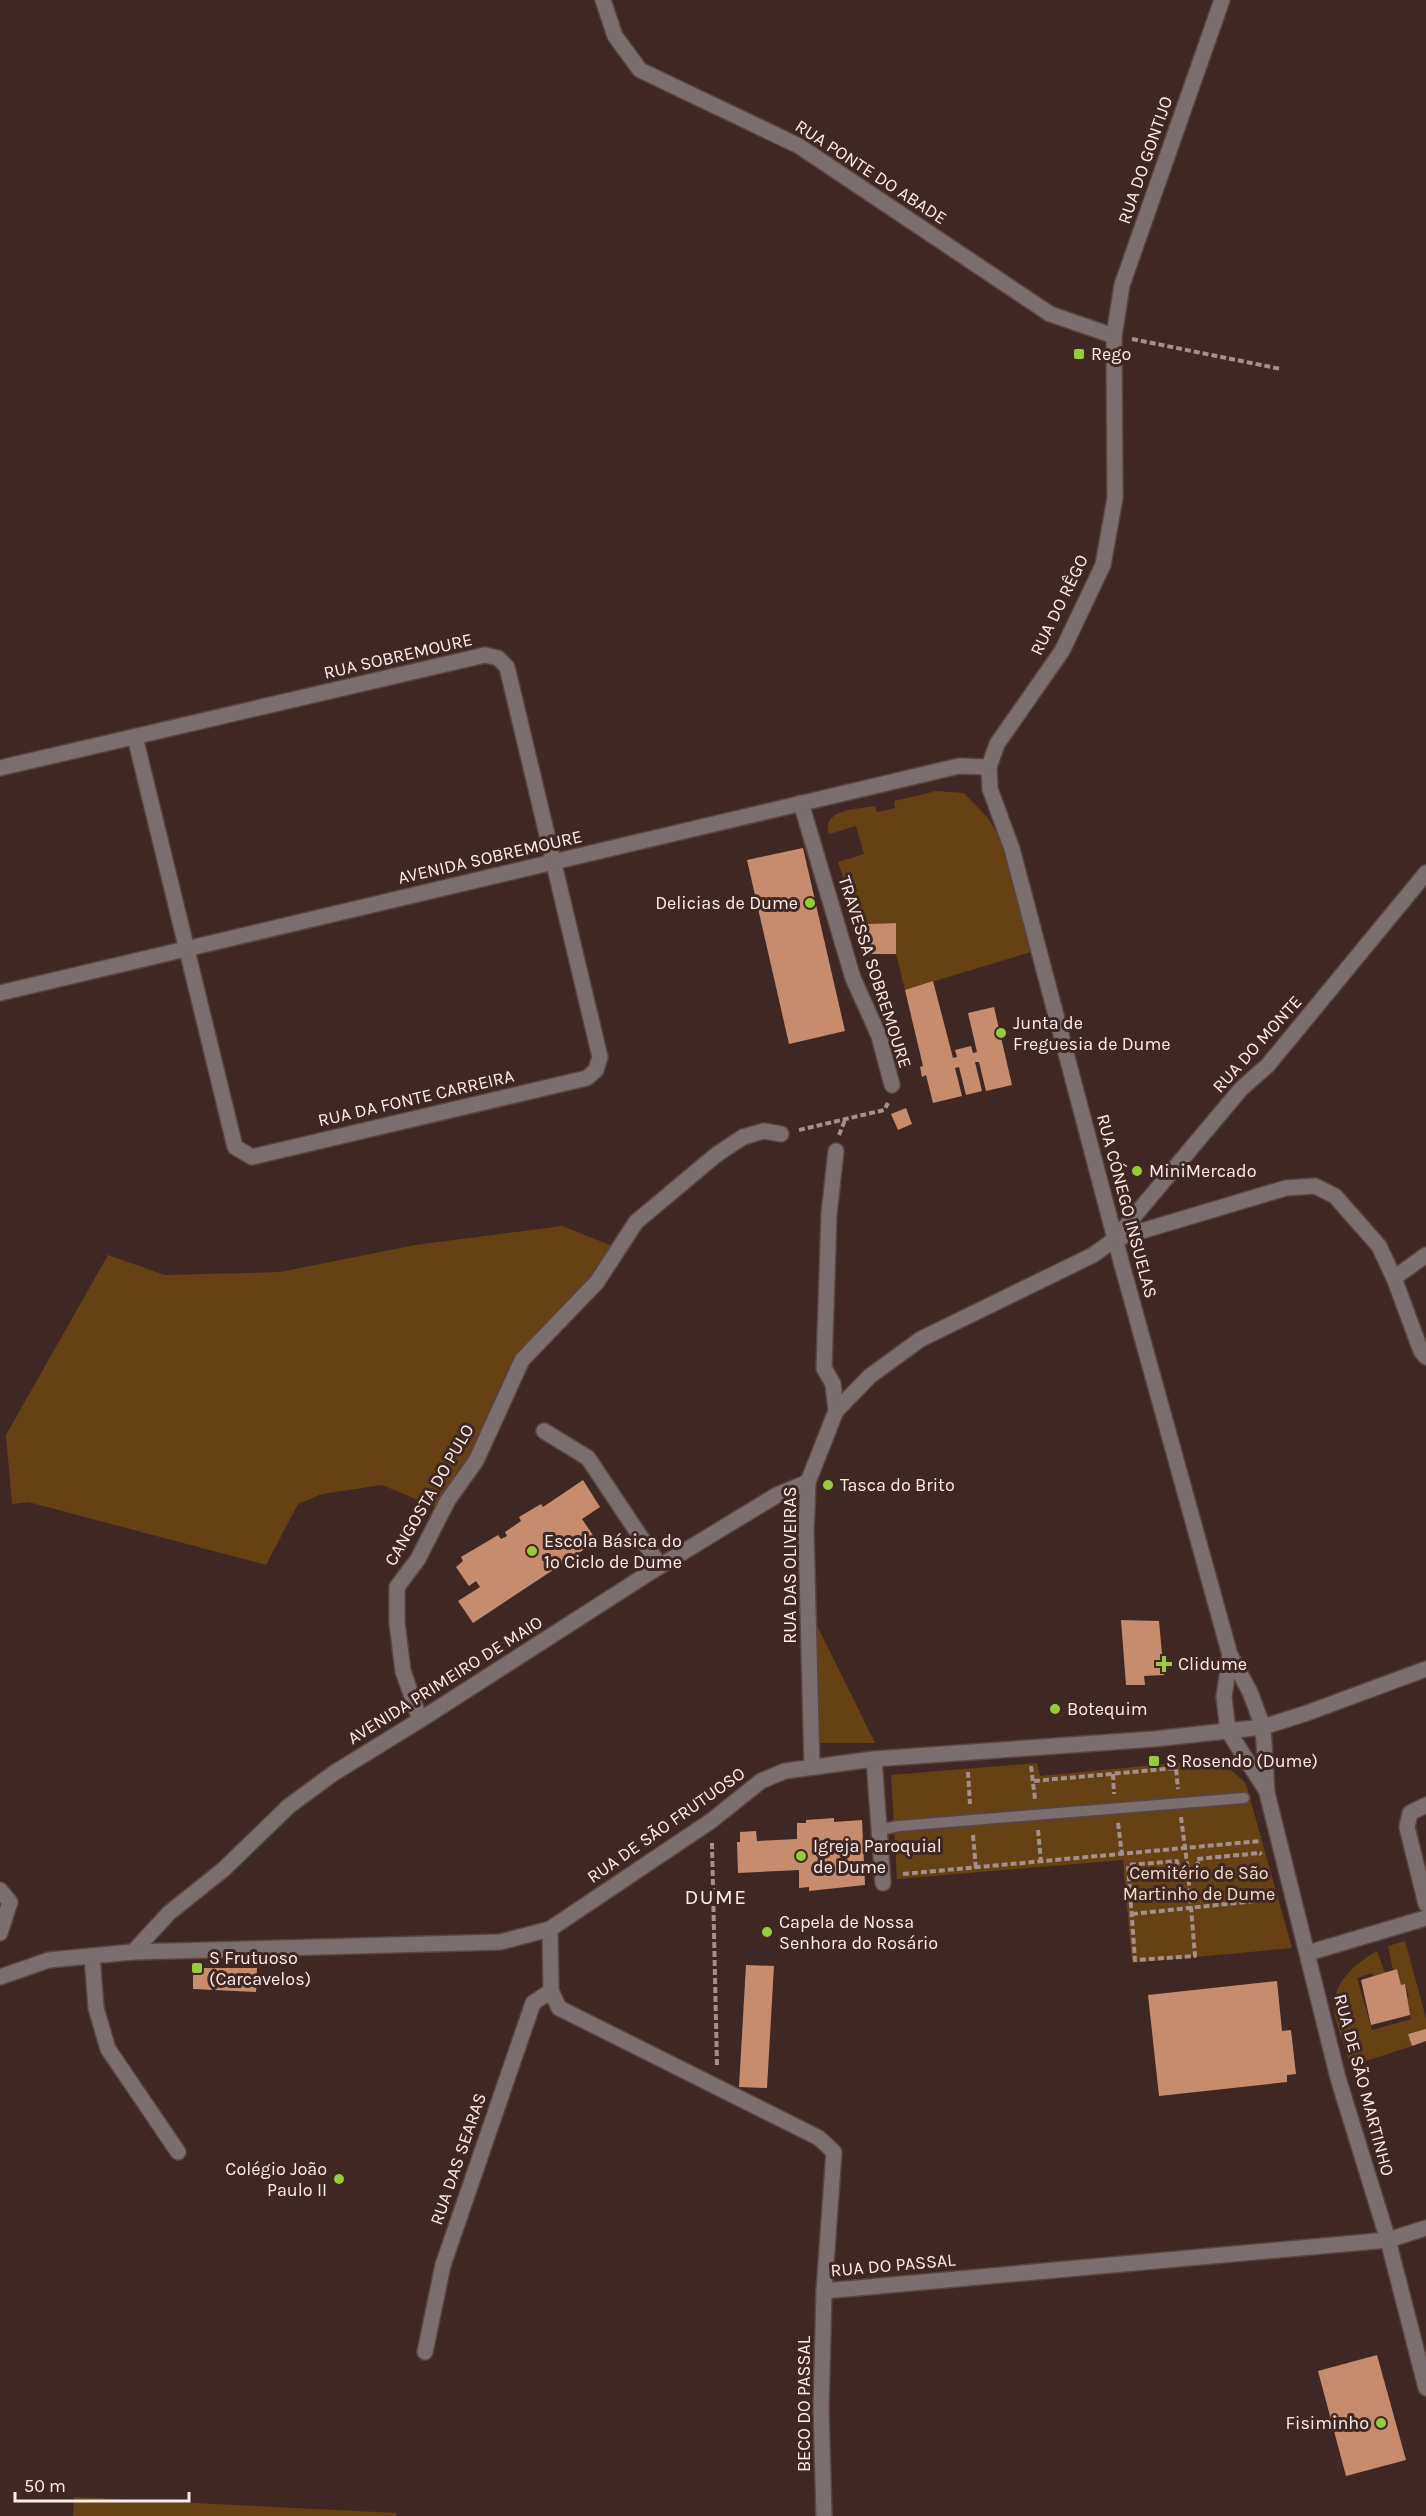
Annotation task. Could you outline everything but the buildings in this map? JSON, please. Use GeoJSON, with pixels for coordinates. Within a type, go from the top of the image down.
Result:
{"type":"FeatureCollection","features":[{"type":"Feature","properties":{"kind":"street","name":"RUA PONTE DO ABADE"},"geometry":{"type":"LineString","coordinates":[[603,0],[615,36],[640,69],[800,146],[1050,314],[1114,336]]}},
{"type":"Feature","properties":{"kind":"street","name":"RUA DO GONTIJO"},"geometry":{"type":"LineString","coordinates":[[1114,336],[1122,285],[1222,0]]}},
{"type":"Feature","properties":{"kind":"street","name":"RUA DO RÊGO"},"geometry":{"type":"LineString","coordinates":[[989,767],[997,744],[1062,651],[1103,565],[1115,498],[1114,336]]}},
{"type":"Feature","properties":{"kind":"street","name":"RUA SOBREMOURE"},"geometry":{"type":"LineString","coordinates":[[0,768],[484,655],[498,658],[507,667],[553,862]]}},
{"type":"Feature","properties":{"kind":"street"},"geometry":{"type":"LineString","coordinates":[[135,737],[186,949]]}},
{"type":"Feature","properties":{"kind":"street","name":"AVENIDA SOBREMOURE"},"geometry":{"type":"LineString","coordinates":[[0,993],[801,802],[959,766],[989,767]]}},
{"type":"Feature","properties":{"kind":"street","name":"RUA CÓNEGO INSUELAS"},"geometry":{"type":"LineString","coordinates":[[989,767],[990,789],[1012,849],[1115,1239],[1230,1655],[1250,1692],[1263,1727]]}},
{"type":"Feature","properties":{"kind":"street","name":"TRAVESSA SOBREMOURE"},"geometry":{"type":"LineString","coordinates":[[801,802],[853,978],[879,1036],[892,1085]]}},
{"type":"Feature","properties":{"kind":"street","name":"RUA DA FONTE CARREIRA"},"geometry":{"type":"LineString","coordinates":[[186,949],[235,1148],[252,1157],[587,1078],[596,1070],[600,1056],[553,862]]}},
{"type":"Feature","properties":{"kind":"street","name":"RUA DO MONTE"},"geometry":{"type":"LineString","coordinates":[[1115,1239],[1241,1089],[1268,1065],[1426,873]]}},
{"type":"Feature","properties":{"kind":"street","name":"CANGOSTA DO PULO"},"geometry":{"type":"LineString","coordinates":[[420,1720],[403,1671],[397,1623],[397,1587],[418,1559],[448,1500],[476,1461],[522,1360],[597,1282],[636,1222],[716,1155],[743,1137],[764,1131],[781,1134]]}},
{"type":"Feature","properties":{"kind":"street"},"geometry":{"type":"LineString","coordinates":[[836,1150],[829,1214],[824,1348],[824,1368],[833,1384],[836,1411]]}},
{"type":"Feature","properties":{"kind":"street"},"geometry":{"type":"LineString","coordinates":[[1115,1239],[1286,1188],[1315,1186],[1335,1196],[1379,1246],[1394,1278],[1421,1351],[1426,1357]]}},
{"type":"Feature","properties":{"kind":"street","name":"RUA DAS OLIVEIRAS"},"geometry":{"type":"LineString","coordinates":[[812,1766],[806,1532],[808,1482],[836,1411],[870,1376],[921,1339],[1093,1255],[1115,1239]]}},
{"type":"Feature","properties":{"kind":"street"},"geometry":{"type":"LineString","coordinates":[[1394,1278],[1426,1255]]}},
{"type":"Feature","properties":{"kind":"street"},"geometry":{"type":"LineString","coordinates":[[544,1431],[588,1458],[660,1566]]}},
{"type":"Feature","properties":{"kind":"street","name":"AVENIDA PRIMEIRO DE MAIO"},"geometry":{"type":"LineString","coordinates":[[133,1952],[169,1913],[224,1869],[290,1806],[334,1773],[660,1566],[777,1496],[808,1482]]}},
{"type":"Feature","properties":{"kind":"street","name":"RUA CÓNEGO INSUELAS"},"geometry":{"type":"LineString","coordinates":[[1228,1731],[1224,1697],[1230,1655]]}},
{"type":"Feature","properties":{"kind":"street","name":"RUA DE SÃO FRUTUOSO"},"geometry":{"type":"LineString","coordinates":[[0,1977],[49,1960],[133,1952],[500,1942],[550,1929],[711,1821],[761,1781],[785,1771],[874,1759],[1154,1739],[1263,1727],[1426,1669]]}},
{"type":"Feature","properties":{"kind":"street","name":"RUA DE SÃO MARTINHO"},"geometry":{"type":"LineString","coordinates":[[1263,1727],[1267,1793],[1338,2078],[1388,2241],[1426,2388]]}},
{"type":"Feature","properties":{"kind":"street","name":"RUA DE SÃO MARTINHO"},"geometry":{"type":"LineString","coordinates":[[1228,1731],[1267,1793]]}},
{"type":"Feature","properties":{"kind":"street"},"geometry":{"type":"LineString","coordinates":[[874,1759],[883,1883]]}},
{"type":"Feature","properties":{"kind":"street"},"geometry":{"type":"LineString","coordinates":[[1426,1805],[1410,1813],[1407,1827],[1426,1904]]}},
{"type":"Feature","properties":{"kind":"street"},"geometry":{"type":"LineString","coordinates":[[0,1890],[10,1902],[0,1933]]}},
{"type":"Feature","properties":{"kind":"street"},"geometry":{"type":"LineString","coordinates":[[1308,1953],[1426,1918]]}},
{"type":"Feature","properties":{"kind":"street"},"geometry":{"type":"LineString","coordinates":[[550,1929],[551,1991]]}},
{"type":"Feature","properties":{"kind":"street"},"geometry":{"type":"LineString","coordinates":[[92,1956],[96,2008],[108,2049],[178,2152]]}},
{"type":"Feature","properties":{"kind":"street","name":"RUA DO PASSAL"},"geometry":{"type":"LineString","coordinates":[[551,1991],[559,2008],[819,2138],[834,2152],[824,2291],[1388,2241],[1426,2228]]}},
{"type":"Feature","properties":{"kind":"street","name":"RUA DAS SEARAS"},"geometry":{"type":"LineString","coordinates":[[425,2352],[442,2265],[533,2003],[551,1991]]}},
{"type":"Feature","properties":{"kind":"street","name":"BECO DO PASSAL"},"geometry":{"type":"LineString","coordinates":[[824,2291],[821,2409],[824,2516]]}},
{"type":"Feature","properties":{"kind":"lane"},"geometry":{"type":"LineString","coordinates":[[879,1830],[899,1826],[1244,1798]]}},
{"type":"Feature","properties":{"kind":"path"},"geometry":{"type":"LineString","coordinates":[[1114,336],[1281,369]]}},
{"type":"Feature","properties":{"kind":"path"},"geometry":{"type":"LineString","coordinates":[[781,1134],[884,1110],[890,1099],[892,1085]]}},
{"type":"Feature","properties":{"kind":"path"},"geometry":{"type":"LineString","coordinates":[[1034,1781],[1176,1768]]}},
{"type":"Feature","properties":{"kind":"path"},"geometry":{"type":"LineString","coordinates":[[711,1821],[718,2088]]}},
{"type":"Feature","properties":{"kind":"path"},"geometry":{"type":"LineString","coordinates":[[1186,1851],[1188,1871],[1190,1908],[1195,1956],[1135,1960],[1128,1865],[1177,1861],[1179,1872],[1188,1871],[1198,1870],[1197,1859],[1260,1853]]}},
{"type":"Feature","properties":{"kind":"path"},"geometry":{"type":"LineString","coordinates":[[1132,1914],[1275,1899]]}},
{"type":"Feature","properties":{"kind":"green space"},"geometry":{"type":"Polygon","coordinates":[[[936,791],[964,793],[988,818],[1000,838],[1031,952],[905,990],[896,954],[896,923],[867,924],[867,949],[838,862],[864,854],[856,826],[829,834],[828,826],[830,820],[843,812],[875,806],[877,812],[895,808],[894,801],[936,791]]]}},
{"type":"Feature","properties":{"kind":"green space"},"geometry":{"type":"Polygon","coordinates":[[[562,1226],[615,1247],[594,1280],[535,1339],[470,1457],[435,1507],[382,1485],[322,1494],[298,1504],[266,1565],[28,1502],[12,1504],[6,1435],[108,1255],[165,1275],[280,1272],[415,1245],[562,1226]]]}},
{"type":"Feature","properties":{"kind":"green space"},"geometry":{"type":"Polygon","coordinates":[[[808,1607],[875,1743],[812,1743],[808,1607]]]}},
{"type":"Feature","properties":{"kind":"green space","name":"Cemitério de São Martinho de Dume"},"geometry":{"type":"Polygon","coordinates":[[[1197,1761],[1224,1766],[1246,1784],[1292,1948],[1132,1963],[1123,1860],[897,1879],[891,1775],[1037,1763],[1040,1776],[1197,1761]]]}},
{"type":"Feature","properties":{"kind":"green space"},"geometry":{"type":"Polygon","coordinates":[[[1405,1941],[1426,2018],[1426,2029],[1409,2034],[1412,2046],[1351,2066],[1335,2014],[1337,1990],[1354,1967],[1377,1951],[1385,1973],[1373,1976],[1372,1973],[1357,1978],[1372,2030],[1411,2019],[1405,1985],[1401,1985],[1397,1969],[1393,1970],[1388,1946],[1405,1941]]]}},
{"type":"Feature","properties":{"kind":"green space"},"geometry":{"type":"Polygon","coordinates":[[[74,2497],[397,2513],[396,2516],[73,2516],[74,2497]]]}},
{"type":"Feature","properties":{"kind":"place","name":"Rego"},"geometry":{"type":"Point","coordinates":[1079,354]}},
{"type":"Feature","properties":{"kind":"place","name":"Delicias de Dume"},"geometry":{"type":"Point","coordinates":[810,903]}},
{"type":"Feature","properties":{"kind":"place","name":"Junta de Freguesia de Dume"},"geometry":{"type":"Point","coordinates":[1001,1033]}},
{"type":"Feature","properties":{"kind":"place","name":"MiniMercado"},"geometry":{"type":"Point","coordinates":[1137,1171]}},
{"type":"Feature","properties":{"kind":"place","name":"Tasca do Brito"},"geometry":{"type":"Point","coordinates":[828,1485]}},
{"type":"Feature","properties":{"kind":"place","name":"Escola Básica do 1º Ciclo de Dume"},"geometry":{"type":"Point","coordinates":[532,1551]}},
{"type":"Feature","properties":{"kind":"place","name":"Clidume"},"geometry":{"type":"Point","coordinates":[1164,1664]}},
{"type":"Feature","properties":{"kind":"place","name":"Botequim"},"geometry":{"type":"Point","coordinates":[1055,1709]}},
{"type":"Feature","properties":{"kind":"place","name":"S Rosendo (Dume)"},"geometry":{"type":"Point","coordinates":[1154,1761]}},
{"type":"Feature","properties":{"kind":"place","name":"Igreja Paroquial de Dume"},"geometry":{"type":"Point","coordinates":[801,1856]}},
{"type":"Feature","properties":{"kind":"place","name":"Capela de Nossa Senhora do Rosário"},"geometry":{"type":"Point","coordinates":[767,1932]}},
{"type":"Feature","properties":{"kind":"place","name":"S Frutuoso (Carcavelos)"},"geometry":{"type":"Point","coordinates":[197,1968]}},
{"type":"Feature","properties":{"kind":"place","name":"Colégio João Paulo II"},"geometry":{"type":"Point","coordinates":[339,2179]}},
{"type":"Feature","properties":{"kind":"place","name":"Fisiminho"},"geometry":{"type":"Point","coordinates":[1381,2423]}},
{"type":"Feature","properties":{"kind":"district","name":"DUME"},"geometry":{"type":"Point","coordinates":[716,1897]}}]}
